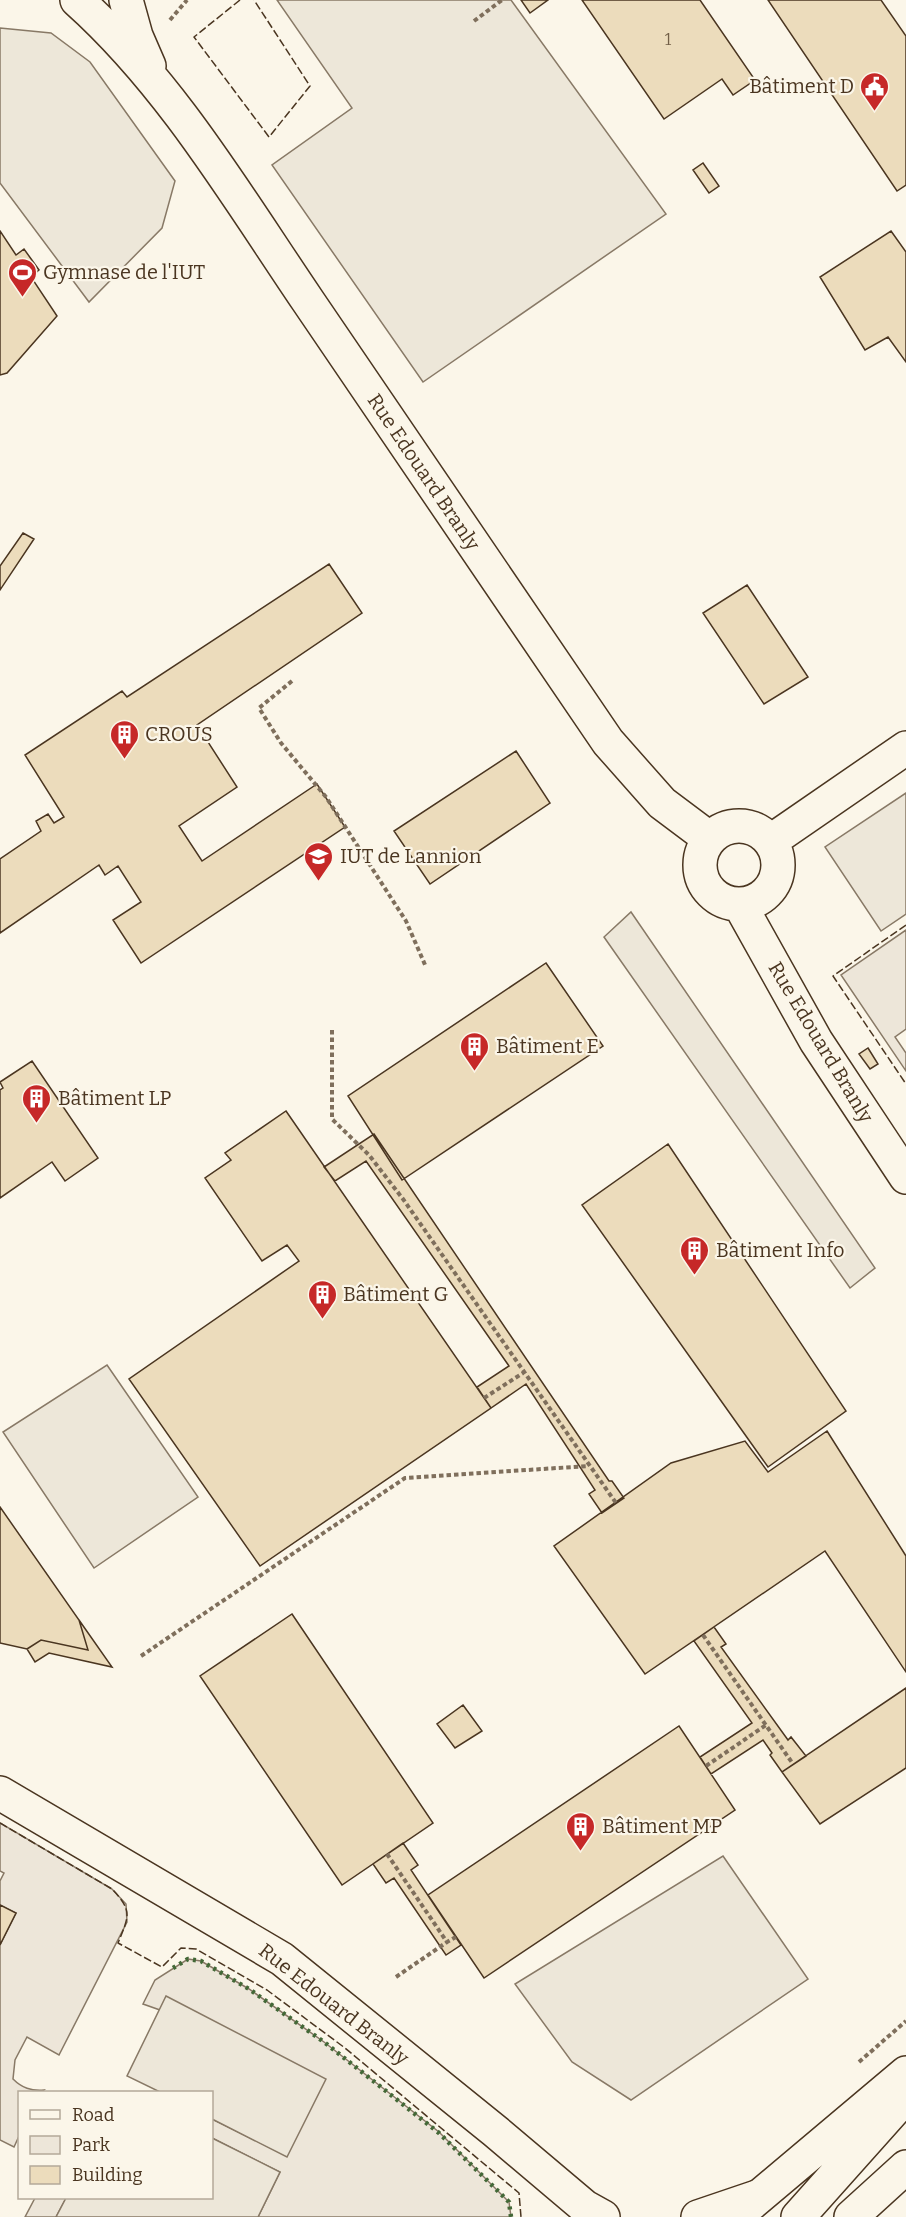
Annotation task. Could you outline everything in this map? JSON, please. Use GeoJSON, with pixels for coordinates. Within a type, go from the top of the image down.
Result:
{"type":"FeatureCollection","features":[{"type":"Feature","properties":{"kind":"street","name":"Rue Edouard Branly"},"geometry":{"type":"LineString","coordinates":[[77,0],[158,86],[273,249],[608,742],[662,803],[710,839]]}},
{"type":"Feature","properties":{"kind":"street","name":"Rue Edouard Branly"},"geometry":{"type":"LineString","coordinates":[[126,0],[136,36],[158,86]]}},
{"type":"Feature","properties":{"kind":"street"},"geometry":{"type":"LineString","coordinates":[[771,841],[906,748]]}},
{"type":"Feature","properties":{"kind":"street"},"geometry":{"type":"LineString","coordinates":[[741,825],[762,833],[771,841],[779,864],[777,877],[763,897],[740,905],[724,902],[712,894],[703,881],[700,866],[702,852],[710,839],[719,831],[741,825]]}},
{"type":"Feature","properties":{"kind":"street","name":"Rue Edouard Branly"},"geometry":{"type":"LineString","coordinates":[[740,905],[816,1041],[906,1178]]}},
{"type":"Feature","properties":{"kind":"street","name":"Rue Edouard Branly"},"geometry":{"type":"LineString","coordinates":[[0,1793],[282,1959],[495,2131],[592,2214]]}},
{"type":"Feature","properties":{"kind":"street"},"geometry":{"type":"LineString","coordinates":[[698,2217],[746,2207],[906,2073]]}},
{"type":"Feature","properties":{"kind":"street"},"geometry":{"type":"LineString","coordinates":[[798,2217],[906,2096]]}},
{"type":"Feature","properties":{"kind":"street"},"geometry":{"type":"LineString","coordinates":[[851,2217],[906,2167]]}},
{"type":"Feature","properties":{"kind":"path"},"geometry":{"type":"LineString","coordinates":[[474,21],[502,0]]}},
{"type":"Feature","properties":{"kind":"path"},"geometry":{"type":"LineString","coordinates":[[292,681],[259,708],[281,743],[326,797],[406,921],[426,967]]}},
{"type":"Feature","properties":{"kind":"path"},"geometry":{"type":"LineString","coordinates":[[332,1030],[332,1119],[376,1164],[616,1503]]}},
{"type":"Feature","properties":{"kind":"path"},"geometry":{"type":"LineString","coordinates":[[484,1398],[523,1373]]}},
{"type":"Feature","properties":{"kind":"path"},"geometry":{"type":"LineString","coordinates":[[141,1656],[405,1478],[589,1466]]}},
{"type":"Feature","properties":{"kind":"path"},"geometry":{"type":"LineString","coordinates":[[702,1635],[793,1764]]}},
{"type":"Feature","properties":{"kind":"path"},"geometry":{"type":"LineString","coordinates":[[706,1766],[766,1725]]}},
{"type":"Feature","properties":{"kind":"path"},"geometry":{"type":"LineString","coordinates":[[387,1854],[447,1942]]}},
{"type":"Feature","properties":{"kind":"path"},"geometry":{"type":"LineString","coordinates":[[396,1977],[456,1937]]}},
{"type":"Feature","properties":{"kind":"green space"},"geometry":{"type":"Polygon","coordinates":[[[906,930],[906,1029],[895,1037],[906,1053],[906,1071],[841,975],[906,930]]]}},
{"type":"Feature","properties":{"kind":"green space"},"geometry":{"type":"Polygon","coordinates":[[[0,1823],[112,1889],[126,1904],[127,1922],[59,2055],[27,2037],[15,2060],[13,2079],[27,2088],[44,2090],[18,2091],[18,2138],[14,2147],[0,2140],[0,1945],[16,1913],[0,1905],[0,1881],[4,1873],[0,1871],[0,1823]]]}},
{"type":"Feature","properties":{"kind":"green space"},"geometry":{"type":"Polygon","coordinates":[[[188,1959],[201,1961],[249,1989],[324,2042],[439,2132],[509,2202],[511,2217],[258,2217],[280,2172],[213,2138],[213,2119],[287,2156],[166,1997],[160,2010],[143,2004],[155,1980],[188,1959]]]}},
{"type":"Feature","properties":{"kind":"green space"},"geometry":{"type":"Polygon","coordinates":[[[34,2199],[65,2199],[56,2217],[25,2217],[34,2199]]]}},
{"type":"Feature","properties":{"kind":"shaded area"},"geometry":{"type":"Polygon","coordinates":[[[277,0],[511,0],[666,214],[423,382],[272,165],[352,108],[277,0]]]}},
{"type":"Feature","properties":{"kind":"shaded area"},"geometry":{"type":"Polygon","coordinates":[[[0,28],[51,33],[90,62],[175,181],[162,228],[89,302],[0,183],[0,28]]]}},
{"type":"Feature","properties":{"kind":"shaded area"},"geometry":{"type":"Polygon","coordinates":[[[906,793],[906,914],[881,931],[825,847],[906,793]]]}},
{"type":"Feature","properties":{"kind":"shaded area"},"geometry":{"type":"Polygon","coordinates":[[[631,912],[875,1268],[850,1288],[604,937],[631,912]]]}},
{"type":"Feature","properties":{"kind":"shaded area"},"geometry":{"type":"Polygon","coordinates":[[[107,1365],[198,1497],[94,1568],[3,1432],[107,1365]]]}},
{"type":"Feature","properties":{"kind":"shaded area"},"geometry":{"type":"Polygon","coordinates":[[[723,1856],[808,1979],[631,2100],[572,2062],[515,1984],[723,1856]]]}},
{"type":"Feature","properties":{"kind":"shaded area"},"geometry":{"type":"Polygon","coordinates":[[[166,1996],[326,2079],[287,2157],[213,2120],[213,2091],[158,2091],[127,2076],[166,1996]]]}},
{"type":"Feature","properties":{"kind":"shaded area"},"geometry":{"type":"Polygon","coordinates":[[[213,2138],[280,2172],[258,2217],[56,2217],[65,2199],[213,2199],[213,2138]]]}},
{"type":"Feature","properties":{"kind":"building"},"geometry":{"type":"Polygon","coordinates":[[[521,0],[548,0],[530,13],[521,0]]]}},
{"type":"Feature","properties":{"kind":"building"},"geometry":{"type":"Polygon","coordinates":[[[582,0],[700,0],[755,80],[733,95],[722,79],[664,119],[582,0]]]}},
{"type":"Feature","properties":{"kind":"building","name":"Bâtiment D"},"geometry":{"type":"Polygon","coordinates":[[[768,0],[881,0],[906,36],[906,185],[897,191],[768,0]]]}},
{"type":"Feature","properties":{"kind":"building"},"geometry":{"type":"Polygon","coordinates":[[[703,163],[719,186],[709,193],[693,170],[703,163]]]}},
{"type":"Feature","properties":{"kind":"building","name":"Gymnase de l'IUT"},"geometry":{"type":"Polygon","coordinates":[[[0,231],[16,255],[24,249],[39,270],[31,277],[57,316],[7,373],[0,375],[0,231]]]}},
{"type":"Feature","properties":{"kind":"building"},"geometry":{"type":"Polygon","coordinates":[[[891,231],[906,252],[906,362],[888,337],[865,350],[820,277],[891,231]]]}},
{"type":"Feature","properties":{"kind":"building"},"geometry":{"type":"Polygon","coordinates":[[[23,533],[34,539],[0,590],[0,566],[23,533]]]}},
{"type":"Feature","properties":{"kind":"building","name":"CROUS"},"geometry":{"type":"Polygon","coordinates":[[[329,564],[362,613],[197,725],[237,787],[179,826],[202,861],[317,784],[345,827],[141,963],[113,920],[141,902],[118,866],[105,875],[99,865],[0,933],[0,859],[41,831],[36,821],[48,814],[54,823],[64,817],[25,755],[122,691],[127,697],[329,564]]]}},
{"type":"Feature","properties":{"kind":"building"},"geometry":{"type":"Polygon","coordinates":[[[747,585],[808,677],[764,704],[703,613],[747,585]]]}},
{"type":"Feature","properties":{"kind":"building"},"geometry":{"type":"Polygon","coordinates":[[[516,751],[550,803],[430,884],[394,831],[516,751]]]}},
{"type":"Feature","properties":{"kind":"building","name":"Bâtiment E"},"geometry":{"type":"Polygon","coordinates":[[[546,963],[603,1046],[402,1180],[348,1096],[546,963]]]}},
{"type":"Feature","properties":{"kind":"building"},"geometry":{"type":"Polygon","coordinates":[[[868,1048],[878,1064],[870,1069],[859,1054],[868,1048]]]}},
{"type":"Feature","properties":{"kind":"building","name":"Bâtiment LP"},"geometry":{"type":"Polygon","coordinates":[[[32,1061],[98,1158],[65,1181],[52,1162],[0,1198],[0,1090],[3,1088],[0,1082],[32,1061]]]}},
{"type":"Feature","properties":{"kind":"building","name":"Bâtiment G"},"geometry":{"type":"Polygon","coordinates":[[[286,1111],[491,1408],[260,1566],[129,1379],[299,1261],[287,1245],[262,1261],[205,1178],[231,1160],[225,1153],[286,1111]]]}},
{"type":"Feature","properties":{"kind":"building"},"geometry":{"type":"Polygon","coordinates":[[[374,1134],[609,1481],[612,1481],[624,1498],[602,1513],[589,1494],[595,1490],[526,1384],[491,1408],[477,1387],[509,1366],[366,1161],[335,1181],[324,1167],[374,1134]]]}},
{"type":"Feature","properties":{"kind":"building","name":"Bâtiment Info"},"geometry":{"type":"Polygon","coordinates":[[[668,1144],[846,1411],[768,1467],[582,1205],[668,1144]]]}},
{"type":"Feature","properties":{"kind":"building"},"geometry":{"type":"Polygon","coordinates":[[[827,1431],[906,1556],[906,1672],[825,1551],[645,1674],[554,1546],[671,1463],[745,1441],[768,1472],[827,1431]]]}},
{"type":"Feature","properties":{"kind":"building"},"geometry":{"type":"Polygon","coordinates":[[[0,1507],[79,1620],[88,1650],[41,1640],[27,1649],[0,1643],[0,1507]]]}},
{"type":"Feature","properties":{"kind":"building"},"geometry":{"type":"Polygon","coordinates":[[[292,1614],[433,1823],[342,1885],[200,1676],[292,1614]]]}},
{"type":"Feature","properties":{"kind":"building"},"geometry":{"type":"Polygon","coordinates":[[[79,1620],[112,1667],[49,1653],[35,1662],[27,1649],[41,1640],[88,1650],[79,1620]]]}},
{"type":"Feature","properties":{"kind":"building"},"geometry":{"type":"Polygon","coordinates":[[[714,1627],[726,1644],[721,1647],[788,1740],[791,1737],[806,1756],[782,1772],[763,1740],[711,1774],[700,1757],[752,1723],[694,1641],[714,1627]]]}},
{"type":"Feature","properties":{"kind":"building"},"geometry":{"type":"Polygon","coordinates":[[[906,1688],[906,1768],[820,1824],[782,1772],[906,1688]]]}},
{"type":"Feature","properties":{"kind":"building"},"geometry":{"type":"Polygon","coordinates":[[[463,1705],[482,1731],[455,1748],[437,1724],[463,1705]]]}},
{"type":"Feature","properties":{"kind":"building","name":"Bâtiment MP"},"geometry":{"type":"Polygon","coordinates":[[[679,1726],[735,1810],[484,1978],[428,1895],[679,1726]]]}},
{"type":"Feature","properties":{"kind":"building"},"geometry":{"type":"Polygon","coordinates":[[[403,1843],[418,1865],[411,1870],[461,1945],[446,1955],[394,1878],[386,1883],[373,1864],[403,1843]]]}},
{"type":"Feature","properties":{"kind":"building"},"geometry":{"type":"Polygon","coordinates":[[[0,1905],[16,1913],[0,1945],[0,1905]]]}},
{"type":"Feature","properties":{"kind":"hedge"},"geometry":{"type":"LineString","coordinates":[[173,1968],[188,1959],[201,1961],[249,1989],[324,2042],[439,2133],[509,2202],[511,2217]]}},
{"type":"Feature","properties":{"kind":"fence"},"geometry":{"type":"LineString","coordinates":[[240,0],[194,37],[269,137],[310,86],[254,0]]}},
{"type":"Feature","properties":{"kind":"fence"},"geometry":{"type":"LineString","coordinates":[[906,925],[833,976],[906,1084]]}},
{"type":"Feature","properties":{"kind":"fence"},"geometry":{"type":"LineString","coordinates":[[0,1823],[112,1889],[123,1903],[127,1914],[118,1943],[162,1967],[181,1948],[196,1949],[267,1990],[345,2048],[519,2193],[521,2217]]}},
{"type":"Feature","properties":{"kind":"place","name":"Bâtiment D"},"geometry":{"type":"Point","coordinates":[875,112]}},
{"type":"Feature","properties":{"kind":"place","name":"Gymnase de l'IUT"},"geometry":{"type":"Point","coordinates":[22,298]}},
{"type":"Feature","properties":{"kind":"place","name":"CROUS"},"geometry":{"type":"Point","coordinates":[124,760]}},
{"type":"Feature","properties":{"kind":"place","name":"IUT de Lannion"},"geometry":{"type":"Point","coordinates":[319,882]}},
{"type":"Feature","properties":{"kind":"place","name":"Bâtiment E"},"geometry":{"type":"Point","coordinates":[475,1072]}},
{"type":"Feature","properties":{"kind":"place","name":"Bâtiment LP"},"geometry":{"type":"Point","coordinates":[37,1124]}},
{"type":"Feature","properties":{"kind":"place","name":"Bâtiment Info"},"geometry":{"type":"Point","coordinates":[695,1276]}},
{"type":"Feature","properties":{"kind":"place","name":"Bâtiment G"},"geometry":{"type":"Point","coordinates":[322,1320]}},
{"type":"Feature","properties":{"kind":"place","name":"Bâtiment MP"},"geometry":{"type":"Point","coordinates":[581,1852]}}]}
